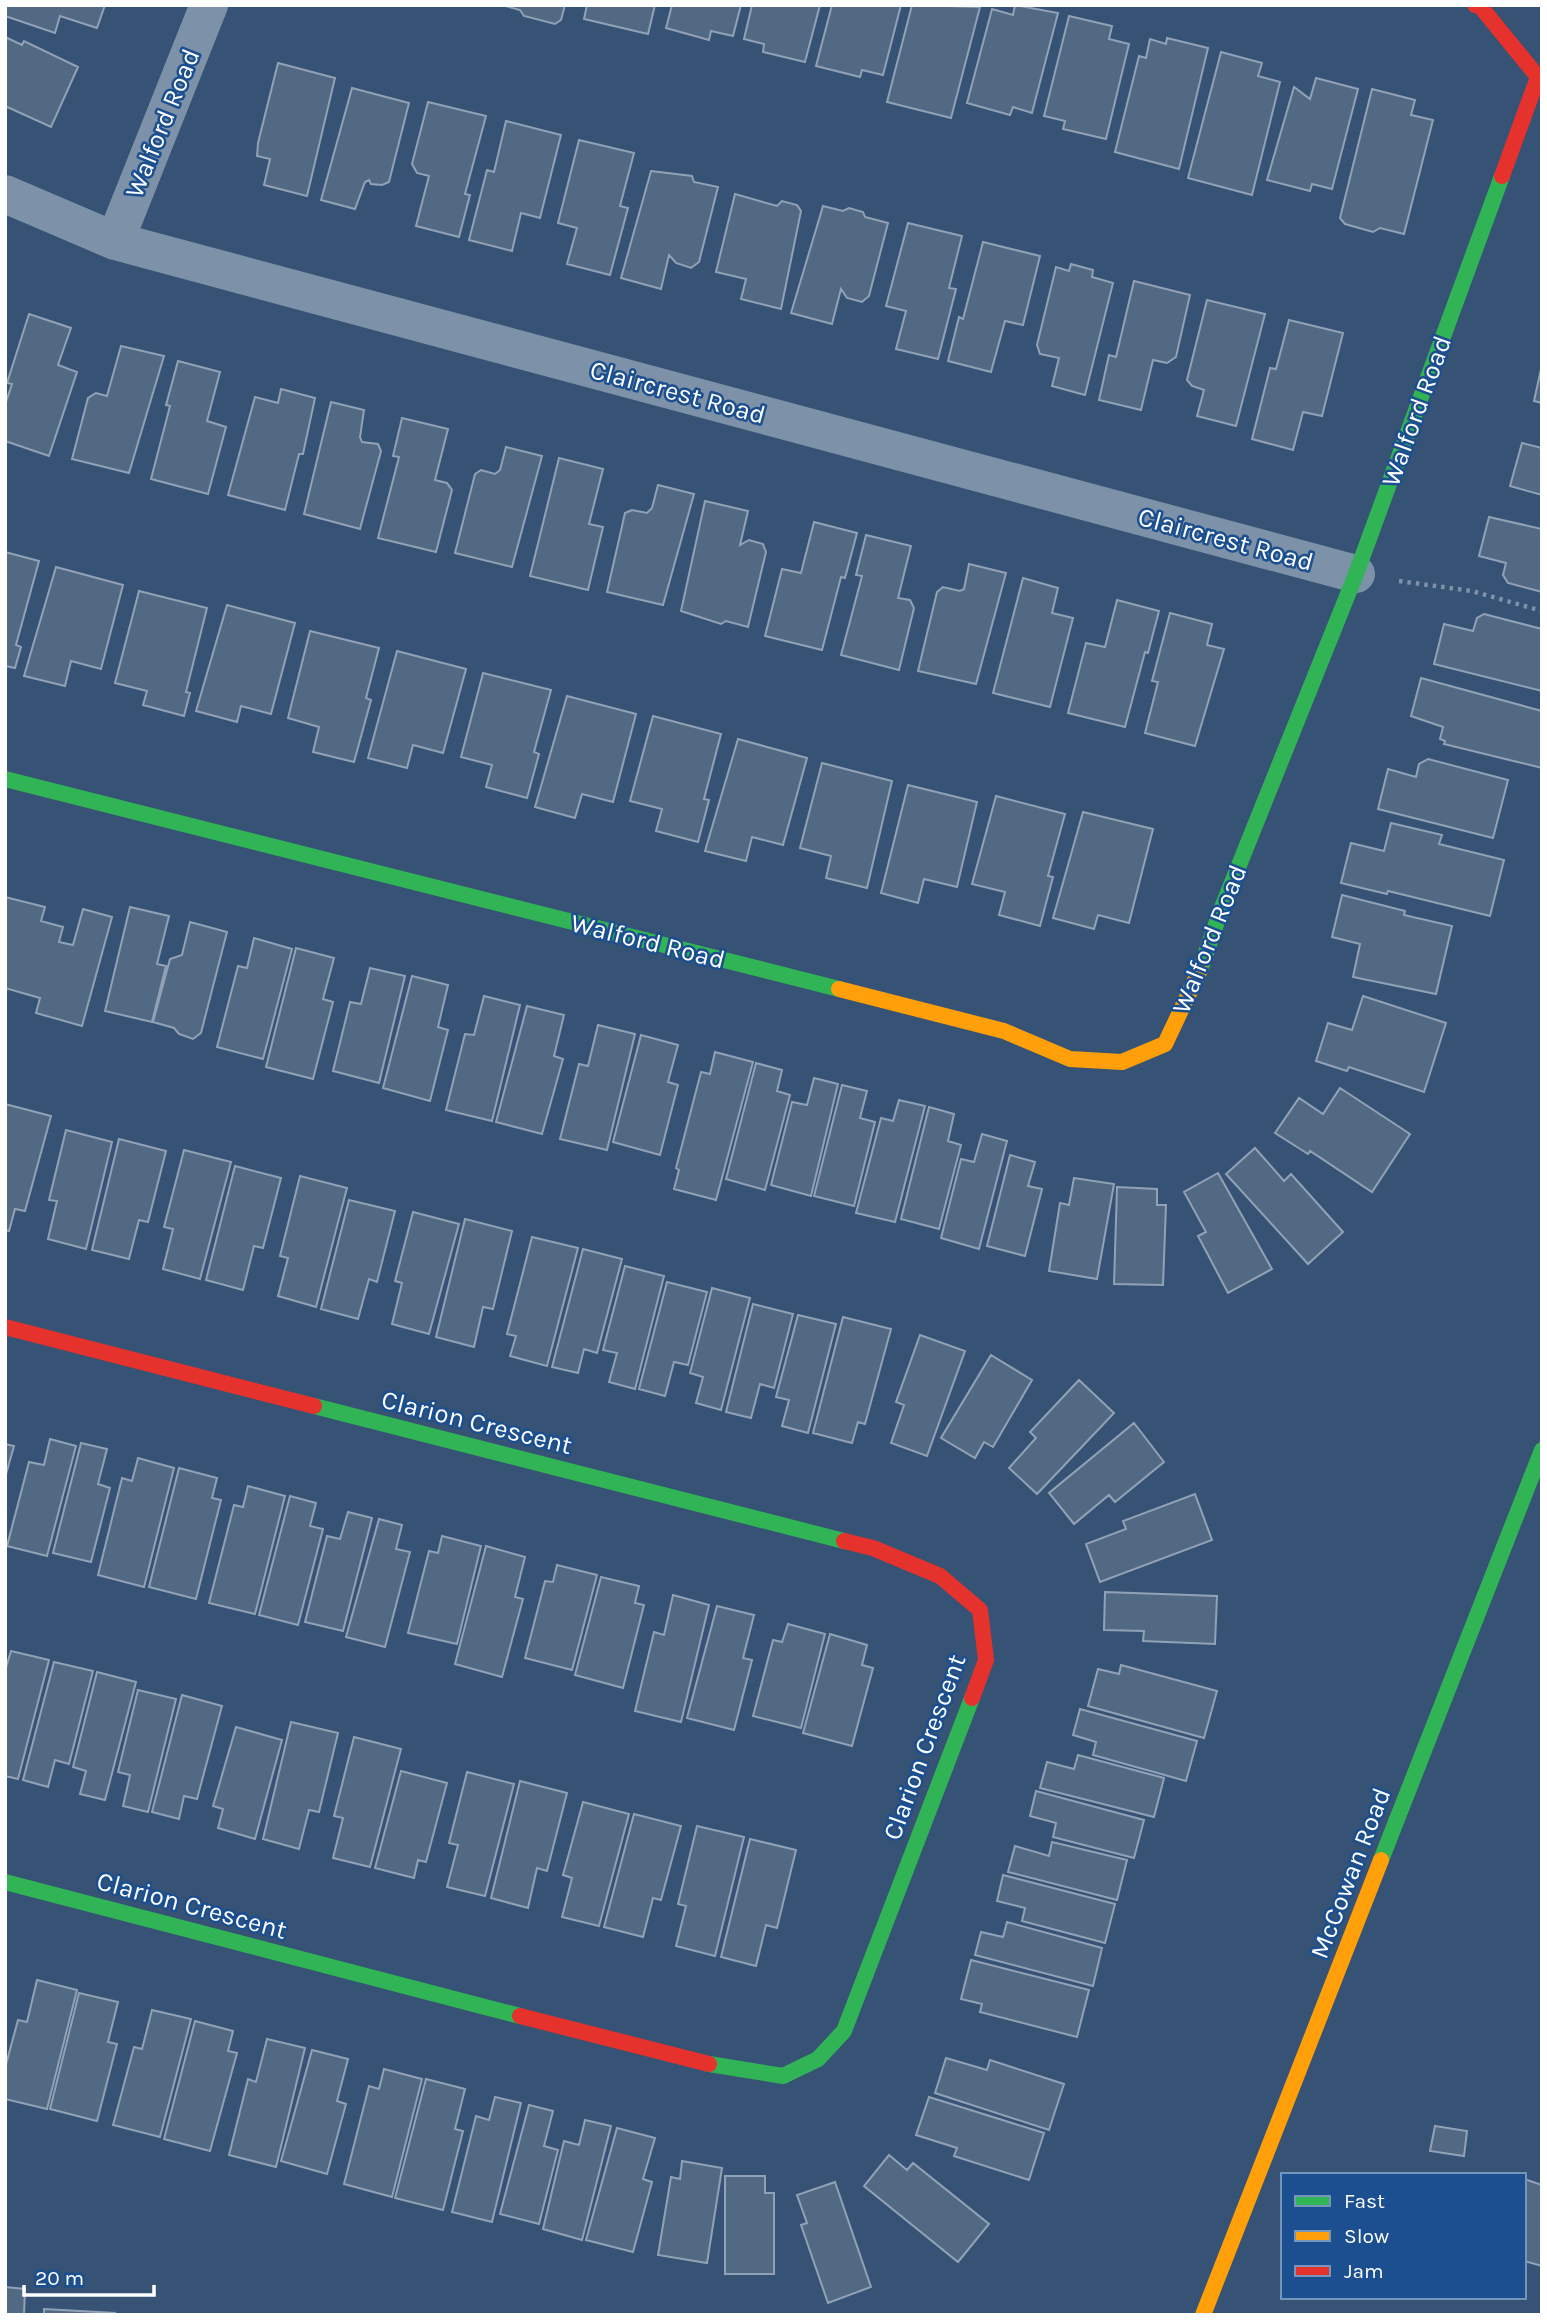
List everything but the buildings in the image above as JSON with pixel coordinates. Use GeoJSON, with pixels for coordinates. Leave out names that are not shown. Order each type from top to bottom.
{"type":"FeatureCollection","features":[{"type":"Feature","properties":{"kind":"street","name":"Walford Road"},"geometry":{"type":"LineString","coordinates":[[115,241],[209,5]]}},
{"type":"Feature","properties":{"kind":"street","name":"Walford Road"},"geometry":{"type":"LineString","coordinates":[[5,779],[1004,1031],[1070,1059],[1122,1062],[1165,1044],[1195,986],[1221,911],[1356,574],[1538,77],[1480,6],[1475,5]]}},
{"type":"Feature","properties":{"kind":"street","name":"Claircrest Road"},"geometry":{"type":"LineString","coordinates":[[5,194],[115,241],[1356,574]]}},
{"type":"Feature","properties":{"kind":"street","name":"Clarion Crescent"},"geometry":{"type":"LineString","coordinates":[[5,1327],[873,1548],[940,1576],[980,1610],[986,1660],[844,2031],[818,2059],[783,2076],[706,2064],[5,1882]]}},
{"type":"Feature","properties":{"kind":"street","name":"McCowan Road"},"geometry":{"type":"LineString","coordinates":[[1203,2315],[1542,1450]]}},
{"type":"Feature","properties":{"kind":"path"},"geometry":{"type":"LineString","coordinates":[[1356,574],[1472,592],[1542,611]]}},
{"type":"Feature","properties":{"kind":"traffic: fast"},"geometry":{"type":"LineString","coordinates":[[1200,970],[1221,910],[1356,574],[1502,176]]}},
{"type":"Feature","properties":{"kind":"traffic: fast"},"geometry":{"type":"LineString","coordinates":[[5,779],[839,989]]}},
{"type":"Feature","properties":{"kind":"traffic: fast"},"geometry":{"type":"LineString","coordinates":[[314,1406],[844,1541]]}},
{"type":"Feature","properties":{"kind":"traffic: fast"},"geometry":{"type":"LineString","coordinates":[[1381,1860],[1542,1450]]}},
{"type":"Feature","properties":{"kind":"traffic: fast"},"geometry":{"type":"LineString","coordinates":[[709,2064],[783,2076],[818,2059],[844,2031],[972,1698]]}},
{"type":"Feature","properties":{"kind":"traffic: fast"},"geometry":{"type":"LineString","coordinates":[[5,1882],[520,2016]]}},
{"type":"Feature","properties":{"kind":"traffic: slow"},"geometry":{"type":"LineString","coordinates":[[839,989],[1004,1031],[1070,1059],[1122,1062],[1165,1044],[1200,970]]}},
{"type":"Feature","properties":{"kind":"traffic: slow"},"geometry":{"type":"LineString","coordinates":[[1203,2315],[1381,1860]]}},
{"type":"Feature","properties":{"kind":"traffic: jam"},"geometry":{"type":"LineString","coordinates":[[1475,5],[1480,6],[1538,77],[1502,176]]}},
{"type":"Feature","properties":{"kind":"traffic: jam"},"geometry":{"type":"LineString","coordinates":[[5,1327],[314,1406]]}},
{"type":"Feature","properties":{"kind":"traffic: jam"},"geometry":{"type":"LineString","coordinates":[[844,1541],[873,1548],[940,1576],[980,1610],[986,1660],[972,1698]]}},
{"type":"Feature","properties":{"kind":"traffic: jam"},"geometry":{"type":"LineString","coordinates":[[520,2016],[709,2064]]}}]}
